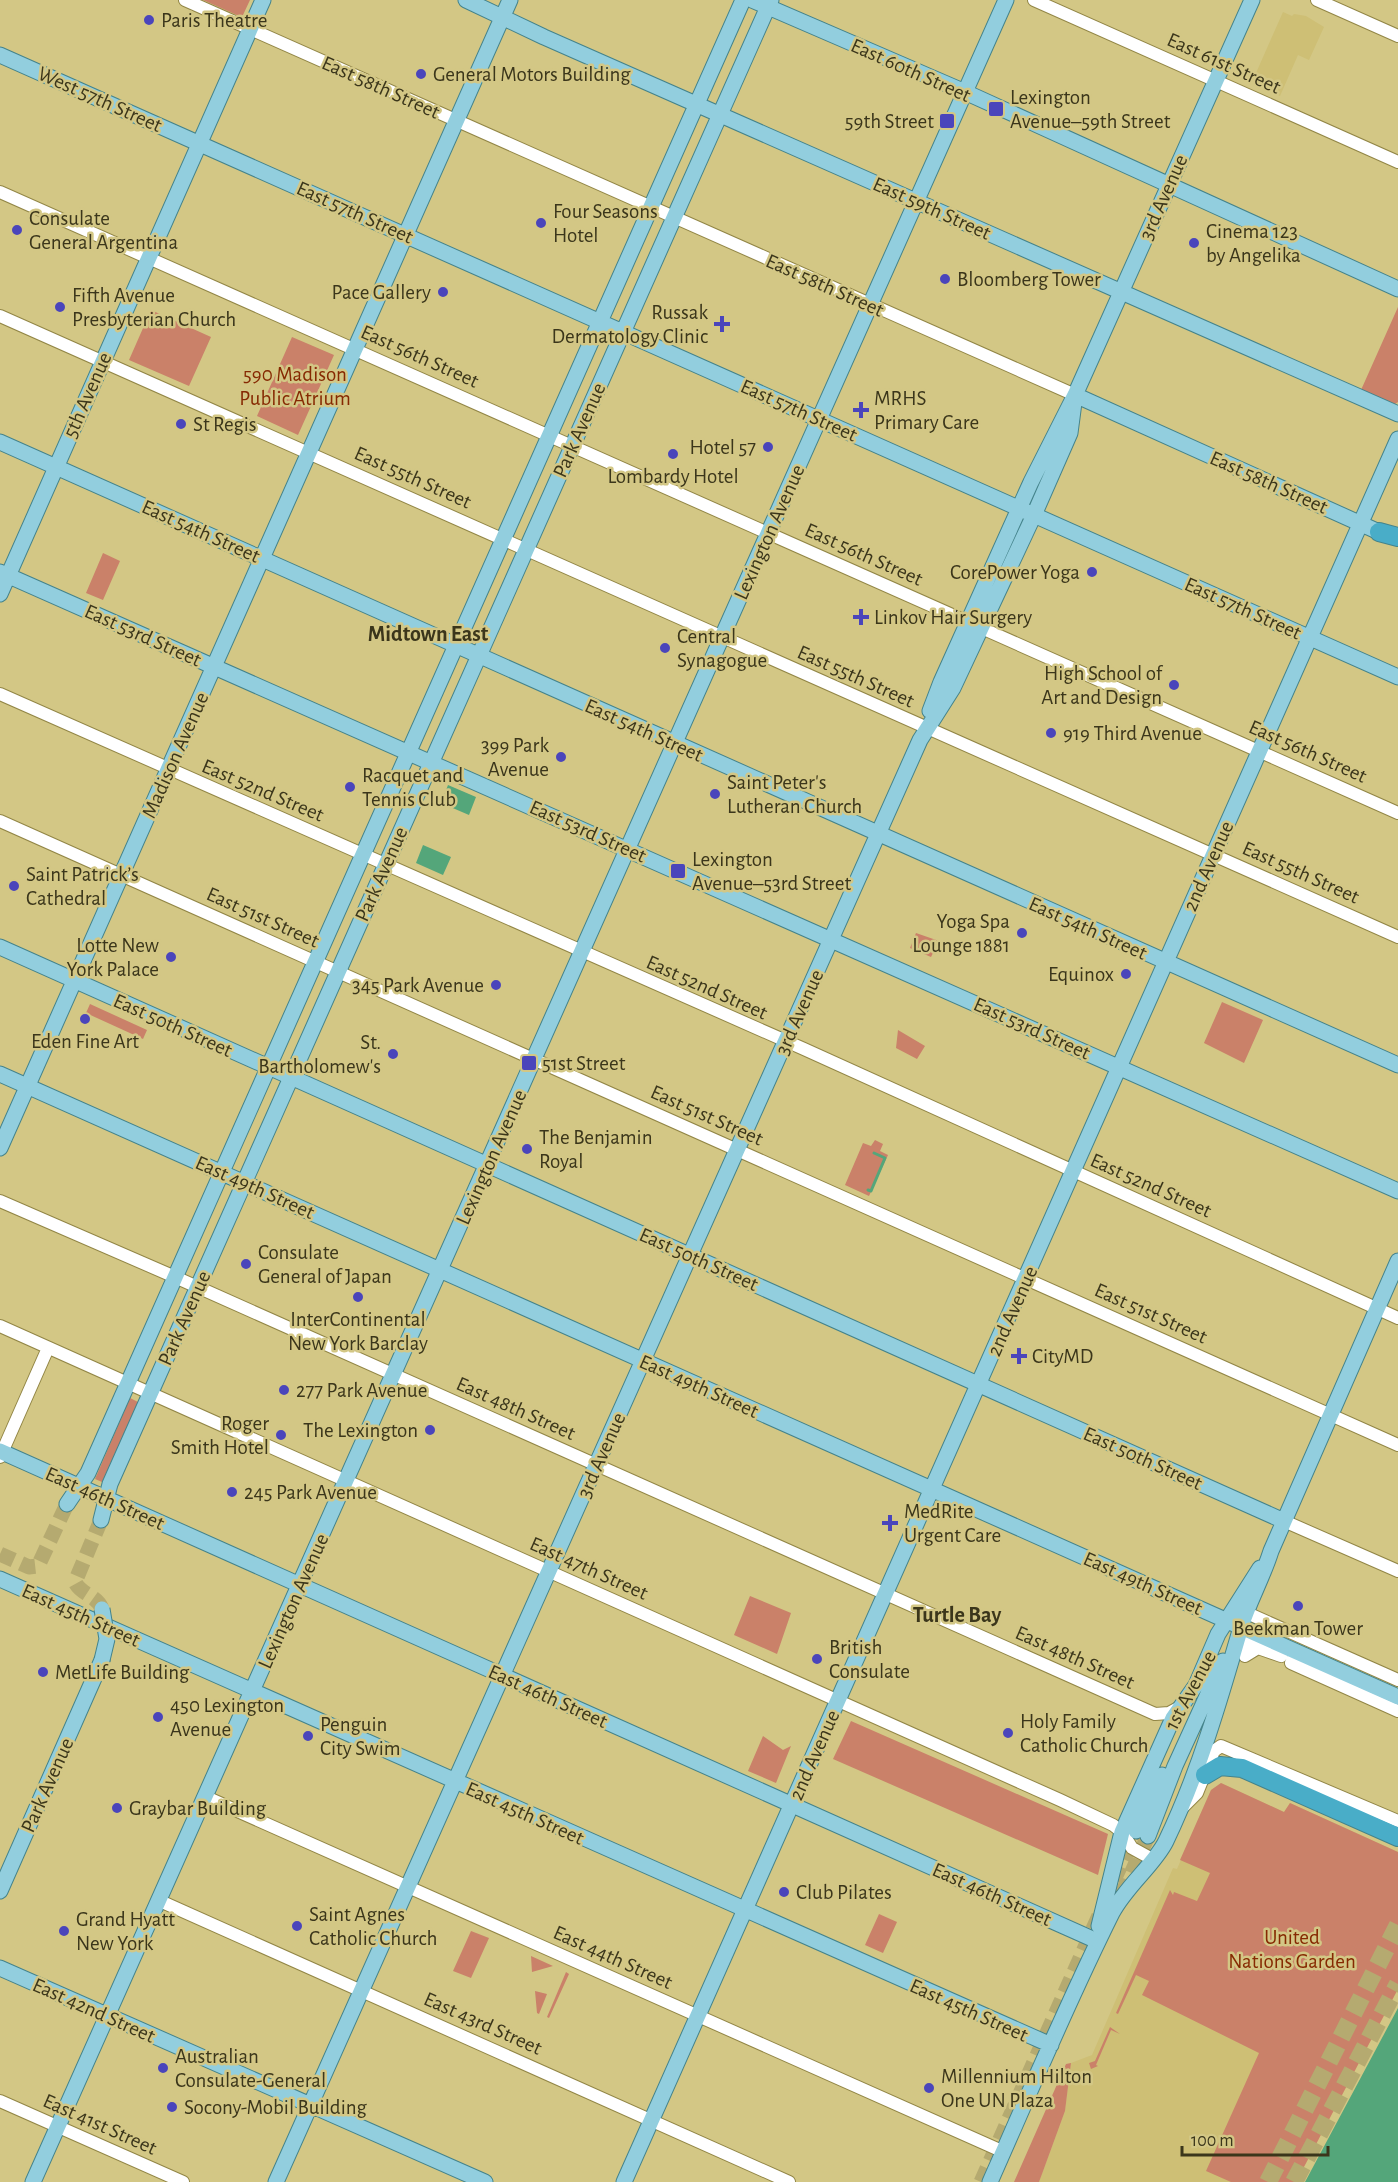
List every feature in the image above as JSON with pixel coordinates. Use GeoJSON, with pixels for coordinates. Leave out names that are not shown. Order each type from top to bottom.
{"type":"FeatureCollection","features":[{"type":"Feature","properties":{"kind":"highway"},"geometry":{"type":"LineString","coordinates":[[1379,532],[1398,537]]}},
{"type":"Feature","properties":{"kind":"highway"},"geometry":{"type":"LineString","coordinates":[[1205,1776],[1215,1767],[1226,1765],[1263,1776],[1397,1826]]}},
{"type":"Feature","properties":{"kind":"main road","name":"5th Avenue"},"geometry":{"type":"LineString","coordinates":[[0,594],[4,573],[56,467],[263,0]]}},
{"type":"Feature","properties":{"kind":"main road","name":"East 59th Street"},"geometry":{"type":"LineString","coordinates":[[466,0],[1398,414]]}},
{"type":"Feature","properties":{"kind":"main road","name":"Madison Avenue"},"geometry":{"type":"LineString","coordinates":[[0,1148],[510,0]]}},
{"type":"Feature","properties":{"kind":"main road","name":"Park Avenue"},"geometry":{"type":"LineString","coordinates":[[67,1504],[88,1473],[743,0]]}},
{"type":"Feature","properties":{"kind":"main road","name":"East 60th Street"},"geometry":{"type":"LineString","coordinates":[[752,0],[769,4],[1398,289]]}},
{"type":"Feature","properties":{"kind":"main road","name":"Lexington Avenue"},"geometry":{"type":"LineString","coordinates":[[33,2182],[395,1375],[1006,0]]}},
{"type":"Feature","properties":{"kind":"main road","name":"3rd Avenue"},"geometry":{"type":"LineString","coordinates":[[276,2182],[926,729],[941,682],[1031,482],[1075,395],[1252,0]]}},
{"type":"Feature","properties":{"kind":"main road","name":"Park Avenue"},"geometry":{"type":"LineString","coordinates":[[101,1520],[110,1484],[150,1392],[769,4]]}},
{"type":"Feature","properties":{"kind":"main road","name":"West 57th Street"},"geometry":{"type":"LineString","coordinates":[[0,55],[200,143]]}},
{"type":"Feature","properties":{"kind":"main road","name":"East 57th Street"},"geometry":{"type":"LineString","coordinates":[[200,143],[1398,677]]}},
{"type":"Feature","properties":{"kind":"main road","name":"3rd Avenue"},"geometry":{"type":"LineString","coordinates":[[926,729],[952,688],[983,628],[1034,515],[1070,433],[1075,395]]}},
{"type":"Feature","properties":{"kind":"main road","name":"East 58th Street"},"geometry":{"type":"LineString","coordinates":[[1075,395],[1379,532]]}},
{"type":"Feature","properties":{"kind":"main road","name":"2nd Avenue"},"geometry":{"type":"LineString","coordinates":[[624,2182],[1398,439]]}},
{"type":"Feature","properties":{"kind":"main road","name":"East 54th Street"},"geometry":{"type":"LineString","coordinates":[[0,442],[1398,1065]]}},
{"type":"Feature","properties":{"kind":"main road"},"geometry":{"type":"LineString","coordinates":[[1031,482],[1058,461]]}},
{"type":"Feature","properties":{"kind":"main road","name":"East 53rd Street"},"geometry":{"type":"LineString","coordinates":[[4,573],[1398,1191]]}},
{"type":"Feature","properties":{"kind":"main road","name":"East 50th Street"},"geometry":{"type":"LineString","coordinates":[[0,947],[1284,1521]]}},
{"type":"Feature","properties":{"kind":"main road","name":"East 49th Street"},"geometry":{"type":"LineString","coordinates":[[0,1074],[1398,1697]]}},
{"type":"Feature","properties":{"kind":"main road","name":"1st Avenue"},"geometry":{"type":"LineString","coordinates":[[1097,1941],[1123,1895],[1164,1846],[1180,1811],[1212,1729],[1241,1626],[1246,1589],[1271,1551],[1398,1261]]}},
{"type":"Feature","properties":{"kind":"main road","name":"East 46th Street"},"geometry":{"type":"LineString","coordinates":[[1,1453],[1097,1941]]}},
{"type":"Feature","properties":{"kind":"main road","name":"East 45th Street"},"geometry":{"type":"LineString","coordinates":[[0,1579],[744,1911],[1051,2045]]}},
{"type":"Feature","properties":{"kind":"main road","name":"Park Avenue"},"geometry":{"type":"LineString","coordinates":[[0,1891],[105,1653],[107,1635],[102,1609]]}},
{"type":"Feature","properties":{"kind":"main road"},"geometry":{"type":"LineString","coordinates":[[1136,1833],[1175,1766],[1241,1626]]}},
{"type":"Feature","properties":{"kind":"main road","name":"1st Avenue"},"geometry":{"type":"LineString","coordinates":[[990,2182],[1097,1941],[1180,1707],[1196,1685],[1218,1634],[1241,1626]]}},
{"type":"Feature","properties":{"kind":"main road","name":"East 42nd Street"},"geometry":{"type":"LineString","coordinates":[[0,1968],[485,2182]]}},
{"type":"Feature","properties":{"kind":"street","name":"East 58th Street"},"geometry":{"type":"LineString","coordinates":[[185,0],[1075,395]]}},
{"type":"Feature","properties":{"kind":"street","name":"East 61st Street"},"geometry":{"type":"LineString","coordinates":[[1034,0],[1398,162]]}},
{"type":"Feature","properties":{"kind":"street"},"geometry":{"type":"LineString","coordinates":[[1317,0],[1398,36]]}},
{"type":"Feature","properties":{"kind":"street","name":"East 56th Street"},"geometry":{"type":"LineString","coordinates":[[0,192],[572,444],[1398,813]]}},
{"type":"Feature","properties":{"kind":"street","name":"East 55th Street"},"geometry":{"type":"LineString","coordinates":[[0,316],[1398,937]]}},
{"type":"Feature","properties":{"kind":"street","name":"East 58th Street"},"geometry":{"type":"LineString","coordinates":[[1379,532],[1398,542]]}},
{"type":"Feature","properties":{"kind":"street","name":"East 52nd Street"},"geometry":{"type":"LineString","coordinates":[[0,694],[786,1042],[1398,1318]]}},
{"type":"Feature","properties":{"kind":"street","name":"East 51st Street"},"geometry":{"type":"LineString","coordinates":[[0,821],[1398,1445]]}},
{"type":"Feature","properties":{"kind":"street","name":"East 48th Street"},"geometry":{"type":"LineString","coordinates":[[0,1201],[175,1276],[1155,1714],[1168,1713],[1180,1707]]}},
{"type":"Feature","properties":{"kind":"street","name":"East 47th Street"},"geometry":{"type":"LineString","coordinates":[[0,1326],[1113,1825],[1136,1833],[1132,1848],[1152,1859]]}},
{"type":"Feature","properties":{"kind":"street"},"geometry":{"type":"LineString","coordinates":[[1,1453],[48,1348]]}},
{"type":"Feature","properties":{"kind":"street","name":"East 50th Street"},"geometry":{"type":"LineString","coordinates":[[1284,1521],[1398,1571]]}},
{"type":"Feature","properties":{"kind":"street"},"geometry":{"type":"LineString","coordinates":[[1241,1626],[1398,1680]]}},
{"type":"Feature","properties":{"kind":"street"},"geometry":{"type":"LineString","coordinates":[[1398,1706],[1293,1659],[1291,1663],[1398,1711]]}},
{"type":"Feature","properties":{"kind":"street"},"geometry":{"type":"LineString","coordinates":[[1180,1811],[1194,1798],[1216,1748],[1226,1747],[1397,1826]]}},
{"type":"Feature","properties":{"kind":"street","name":"East 44th Street"},"geometry":{"type":"LineString","coordinates":[[206,1797],[1004,2152]]}},
{"type":"Feature","properties":{"kind":"street","name":"East 43rd Street"},"geometry":{"type":"LineString","coordinates":[[160,1901],[789,2182]]}},
{"type":"Feature","properties":{"kind":"street","name":"East 41st Street"},"geometry":{"type":"LineString","coordinates":[[0,2101],[183,2182]]}},
{"type":"Feature","properties":{"kind":"shaded area"},"geometry":{"type":"Polygon","coordinates":[[[1283,12],[1292,16],[1294,14],[1306,16],[1324,27],[1309,60],[1298,55],[1280,96],[1272,92],[1276,82],[1256,73],[1283,12]]]}},
{"type":"Feature","properties":{"kind":"shaded area"},"geometry":{"type":"Polygon","coordinates":[[[448,785],[476,797],[469,815],[441,803],[448,785]]]}},
{"type":"Feature","properties":{"kind":"shaded area"},"geometry":{"type":"Polygon","coordinates":[[[423,845],[451,857],[443,875],[416,863],[423,845]]]}},
{"type":"Feature","properties":{"kind":"shaded area","name":"United Nations Garden"},"geometry":{"type":"Polygon","coordinates":[[[1221,1783],[1284,1812],[1290,1803],[1398,1852],[1398,1989],[1296,2182],[1039,2182],[1065,2111],[1071,2063],[1092,2055],[1173,1868],[1177,1869],[1211,1790],[1221,1783]]]}},
{"type":"Feature","properties":{"kind":"shaded area"},"geometry":{"type":"Polygon","coordinates":[[[1398,2008],[1398,2182],[1305,2182],[1398,2008]]]}},
{"type":"Feature","properties":{"kind":"green space"},"geometry":{"type":"Polygon","coordinates":[[[203,0],[250,0],[243,15],[239,16],[203,0]]]}},
{"type":"Feature","properties":{"kind":"green space"},"geometry":{"type":"Polygon","coordinates":[[[1398,307],[1398,402],[1395,404],[1361,390],[1398,307]]]}},
{"type":"Feature","properties":{"kind":"green space"},"geometry":{"type":"Polygon","coordinates":[[[151,310],[211,337],[189,386],[129,360],[151,310]]]}},
{"type":"Feature","properties":{"kind":"green space","name":"590 Madison Public Atrium"},"geometry":{"type":"Polygon","coordinates":[[[292,337],[334,355],[298,435],[257,416],[292,337]]]}},
{"type":"Feature","properties":{"kind":"green space"},"geometry":{"type":"Polygon","coordinates":[[[103,553],[120,561],[103,600],[86,593],[103,553]]]}},
{"type":"Feature","properties":{"kind":"green space"},"geometry":{"type":"Polygon","coordinates":[[[916,933],[939,941],[931,957],[910,948],[916,933]]]}},
{"type":"Feature","properties":{"kind":"green space"},"geometry":{"type":"Polygon","coordinates":[[[1222,1002],[1263,1020],[1244,1063],[1204,1043],[1222,1002]]]}},
{"type":"Feature","properties":{"kind":"green space"},"geometry":{"type":"Polygon","coordinates":[[[90,1004],[147,1030],[143,1039],[86,1013],[90,1004]]]}},
{"type":"Feature","properties":{"kind":"green space"},"geometry":{"type":"Polygon","coordinates":[[[898,1030],[925,1046],[917,1059],[896,1048],[898,1030]]]}},
{"type":"Feature","properties":{"kind":"green space"},"geometry":{"type":"Polygon","coordinates":[[[875,1140],[883,1144],[880,1151],[888,1155],[869,1196],[845,1185],[863,1143],[871,1146],[875,1140]]]}},
{"type":"Feature","properties":{"kind":"green space"},"geometry":{"type":"Polygon","coordinates":[[[130,1398],[138,1402],[102,1482],[95,1479],[130,1398]]]}},
{"type":"Feature","properties":{"kind":"green space"},"geometry":{"type":"Polygon","coordinates":[[[750,1596],[791,1613],[777,1654],[734,1635],[750,1596]]]}},
{"type":"Feature","properties":{"kind":"green space"},"geometry":{"type":"Polygon","coordinates":[[[851,1721],[1108,1834],[1098,1875],[833,1759],[851,1721]]]}},
{"type":"Feature","properties":{"kind":"green space"},"geometry":{"type":"Polygon","coordinates":[[[763,1736],[783,1750],[791,1746],[776,1783],[748,1771],[763,1736]]]}},
{"type":"Feature","properties":{"kind":"green space","name":"United Nations Garden"},"geometry":{"type":"Polygon","coordinates":[[[1221,1783],[1284,1812],[1290,1803],[1398,1852],[1398,1989],[1296,2182],[1231,2182],[1206,2171],[1259,2053],[1142,1995],[1149,1981],[1136,1975],[1118,2014],[1116,2013],[1170,1890],[1173,1895],[1174,1892],[1197,1901],[1210,1873],[1180,1860],[1211,1790],[1221,1783]]]}},
{"type":"Feature","properties":{"kind":"green space"},"geometry":{"type":"Polygon","coordinates":[[[879,1914],[897,1922],[883,1953],[865,1945],[879,1914]]]}},
{"type":"Feature","properties":{"kind":"green space"},"geometry":{"type":"Polygon","coordinates":[[[471,1931],[489,1938],[471,1978],[453,1971],[471,1931]]]}},
{"type":"Feature","properties":{"kind":"green space"},"geometry":{"type":"Polygon","coordinates":[[[531,1956],[553,1966],[532,1972],[531,1956]]]}},
{"type":"Feature","properties":{"kind":"green space"},"geometry":{"type":"Polygon","coordinates":[[[566,1972],[569,1974],[549,2018],[547,2017],[566,1972]]]}},
{"type":"Feature","properties":{"kind":"green space"},"geometry":{"type":"Polygon","coordinates":[[[535,1991],[547,1994],[539,2014],[537,2013],[535,1991]]]}},
{"type":"Feature","properties":{"kind":"green space"},"geometry":{"type":"Polygon","coordinates":[[[1110,2027],[1120,2034],[1111,2030],[1096,2065],[1098,2066],[1091,2069],[1089,2063],[1095,2061],[1110,2027]]]}},
{"type":"Feature","properties":{"kind":"green space"},"geometry":{"type":"Polygon","coordinates":[[[1071,2063],[1065,2111],[1039,2182],[1014,2182],[1066,2064],[1071,2063]]]}},
{"type":"Feature","properties":{"kind":"waterway"},"geometry":{"type":"LineString","coordinates":[[868,1190],[871,1191],[885,1158],[874,1153]]}},
{"type":"Feature","properties":{"kind":"tunnel"},"geometry":{"type":"LineString","coordinates":[[0,1554],[29,1567],[38,1566],[67,1504]]}},
{"type":"Feature","properties":{"kind":"tunnel"},"geometry":{"type":"LineString","coordinates":[[101,1520],[75,1582],[81,1590],[97,1601],[102,1609]]}},
{"type":"Feature","properties":{"kind":"tunnel"},"geometry":{"type":"LineString","coordinates":[[1114,1880],[1135,1834]]}},
{"type":"Feature","properties":{"kind":"tunnel"},"geometry":{"type":"LineString","coordinates":[[1122,1894],[1148,1836]]}},
{"type":"Feature","properties":{"kind":"tunnel"},"geometry":{"type":"LineString","coordinates":[[981,2182],[1101,1911]]}},
{"type":"Feature","properties":{"kind":"tunnel"},"geometry":{"type":"LineString","coordinates":[[1268,2182],[1398,1925]]}},
{"type":"Feature","properties":{"kind":"tunnel"},"geometry":{"type":"LineString","coordinates":[[1294,2182],[1398,1984]]}},
{"type":"Feature","properties":{"kind":"place","name":"Paris Theatre"},"geometry":{"type":"Point","coordinates":[149,20]}},
{"type":"Feature","properties":{"kind":"place","name":"General Motors Building"},"geometry":{"type":"Point","coordinates":[421,74]}},
{"type":"Feature","properties":{"kind":"place","name":"Lexington Avenue–59th Street"},"geometry":{"type":"Point","coordinates":[996,109]}},
{"type":"Feature","properties":{"kind":"place","name":"59th Street"},"geometry":{"type":"Point","coordinates":[947,121]}},
{"type":"Feature","properties":{"kind":"place","name":"Four Seasons Hotel"},"geometry":{"type":"Point","coordinates":[541,223]}},
{"type":"Feature","properties":{"kind":"place","name":"Consulate General Argentina"},"geometry":{"type":"Point","coordinates":[17,230]}},
{"type":"Feature","properties":{"kind":"place","name":"Cinema 123 by Angelika"},"geometry":{"type":"Point","coordinates":[1194,243]}},
{"type":"Feature","properties":{"kind":"place","name":"Bloomberg Tower"},"geometry":{"type":"Point","coordinates":[945,279]}},
{"type":"Feature","properties":{"kind":"place","name":"Pace Gallery"},"geometry":{"type":"Point","coordinates":[443,292]}},
{"type":"Feature","properties":{"kind":"place","name":"Fifth Avenue Presbyterian Church"},"geometry":{"type":"Point","coordinates":[60,307]}},
{"type":"Feature","properties":{"kind":"place","name":"Russak Dermatology Clinic"},"geometry":{"type":"Point","coordinates":[722,324]}},
{"type":"Feature","properties":{"kind":"place","name":"MRHS Primary Care"},"geometry":{"type":"Point","coordinates":[861,410]}},
{"type":"Feature","properties":{"kind":"place","name":"St Regis"},"geometry":{"type":"Point","coordinates":[181,424]}},
{"type":"Feature","properties":{"kind":"place","name":"Hotel 57"},"geometry":{"type":"Point","coordinates":[768,447]}},
{"type":"Feature","properties":{"kind":"place","name":"Lombardy Hotel"},"geometry":{"type":"Point","coordinates":[673,454]}},
{"type":"Feature","properties":{"kind":"place","name":"CorePower Yoga"},"geometry":{"type":"Point","coordinates":[1092,572]}},
{"type":"Feature","properties":{"kind":"place","name":"Linkov Hair Surgery"},"geometry":{"type":"Point","coordinates":[861,617]}},
{"type":"Feature","properties":{"kind":"place","name":"Central Synagogue"},"geometry":{"type":"Point","coordinates":[665,648]}},
{"type":"Feature","properties":{"kind":"place","name":"High School of Art and Design"},"geometry":{"type":"Point","coordinates":[1174,685]}},
{"type":"Feature","properties":{"kind":"place","name":"919 Third Avenue"},"geometry":{"type":"Point","coordinates":[1051,733]}},
{"type":"Feature","properties":{"kind":"place","name":"399 Park Avenue"},"geometry":{"type":"Point","coordinates":[561,757]}},
{"type":"Feature","properties":{"kind":"place","name":"Racquet and Tennis Club"},"geometry":{"type":"Point","coordinates":[350,787]}},
{"type":"Feature","properties":{"kind":"place","name":"Saint Peter's Lutheran Church"},"geometry":{"type":"Point","coordinates":[715,794]}},
{"type":"Feature","properties":{"kind":"place","name":"Lexington Avenue–53rd Street"},"geometry":{"type":"Point","coordinates":[678,871]}},
{"type":"Feature","properties":{"kind":"place","name":"Saint Patrick’s Cathedral"},"geometry":{"type":"Point","coordinates":[14,886]}},
{"type":"Feature","properties":{"kind":"place","name":"Yoga Spa Lounge 1881"},"geometry":{"type":"Point","coordinates":[1022,933]}},
{"type":"Feature","properties":{"kind":"place","name":"Lotte New York Palace"},"geometry":{"type":"Point","coordinates":[171,957]}},
{"type":"Feature","properties":{"kind":"place","name":"Equinox"},"geometry":{"type":"Point","coordinates":[1126,974]}},
{"type":"Feature","properties":{"kind":"place","name":"345 Park Avenue"},"geometry":{"type":"Point","coordinates":[496,985]}},
{"type":"Feature","properties":{"kind":"place","name":"Eden Fine Art"},"geometry":{"type":"Point","coordinates":[85,1019]}},
{"type":"Feature","properties":{"kind":"place","name":"St. Bartholomew's"},"geometry":{"type":"Point","coordinates":[393,1054]}},
{"type":"Feature","properties":{"kind":"place","name":"51st Street"},"geometry":{"type":"Point","coordinates":[529,1063]}},
{"type":"Feature","properties":{"kind":"place","name":"The Benjamin Royal"},"geometry":{"type":"Point","coordinates":[527,1149]}},
{"type":"Feature","properties":{"kind":"place","name":"Consulate General of Japan"},"geometry":{"type":"Point","coordinates":[246,1264]}},
{"type":"Feature","properties":{"kind":"place","name":"InterContinental New York Barclay"},"geometry":{"type":"Point","coordinates":[358,1297]}},
{"type":"Feature","properties":{"kind":"place","name":"CityMD"},"geometry":{"type":"Point","coordinates":[1019,1356]}},
{"type":"Feature","properties":{"kind":"place","name":"277 Park Avenue"},"geometry":{"type":"Point","coordinates":[284,1390]}},
{"type":"Feature","properties":{"kind":"place","name":"The Lexington"},"geometry":{"type":"Point","coordinates":[430,1430]}},
{"type":"Feature","properties":{"kind":"place","name":"Roger Smith Hotel"},"geometry":{"type":"Point","coordinates":[281,1435]}},
{"type":"Feature","properties":{"kind":"place","name":"245 Park Avenue"},"geometry":{"type":"Point","coordinates":[232,1492]}},
{"type":"Feature","properties":{"kind":"place","name":"MedRite Urgent Care"},"geometry":{"type":"Point","coordinates":[890,1523]}},
{"type":"Feature","properties":{"kind":"place","name":"Beekman Tower"},"geometry":{"type":"Point","coordinates":[1298,1606]}},
{"type":"Feature","properties":{"kind":"place","name":"British Consulate"},"geometry":{"type":"Point","coordinates":[817,1659]}},
{"type":"Feature","properties":{"kind":"place","name":"MetLife Building"},"geometry":{"type":"Point","coordinates":[43,1672]}},
{"type":"Feature","properties":{"kind":"place","name":"450 Lexington Avenue"},"geometry":{"type":"Point","coordinates":[158,1717]}},
{"type":"Feature","properties":{"kind":"place","name":"Holy Family Catholic Church"},"geometry":{"type":"Point","coordinates":[1008,1733]}},
{"type":"Feature","properties":{"kind":"place","name":"Penguin City Swim"},"geometry":{"type":"Point","coordinates":[308,1736]}},
{"type":"Feature","properties":{"kind":"place","name":"Graybar Building"},"geometry":{"type":"Point","coordinates":[117,1808]}},
{"type":"Feature","properties":{"kind":"place","name":"Club Pilates"},"geometry":{"type":"Point","coordinates":[784,1892]}},
{"type":"Feature","properties":{"kind":"place","name":"Saint Agnes Catholic Church"},"geometry":{"type":"Point","coordinates":[297,1926]}},
{"type":"Feature","properties":{"kind":"place","name":"Grand Hyatt New York"},"geometry":{"type":"Point","coordinates":[64,1931]}},
{"type":"Feature","properties":{"kind":"place","name":"Australian Consulate-General"},"geometry":{"type":"Point","coordinates":[163,2068]}},
{"type":"Feature","properties":{"kind":"place","name":"Millennium Hilton One UN Plaza"},"geometry":{"type":"Point","coordinates":[929,2088]}},
{"type":"Feature","properties":{"kind":"place","name":"Socony-Mobil Building"},"geometry":{"type":"Point","coordinates":[172,2107]}},
{"type":"Feature","properties":{"kind":"district","name":"Midtown East"},"geometry":{"type":"Point","coordinates":[428,633]}},
{"type":"Feature","properties":{"kind":"district","name":"Turtle Bay"},"geometry":{"type":"Point","coordinates":[957,1614]}}]}
